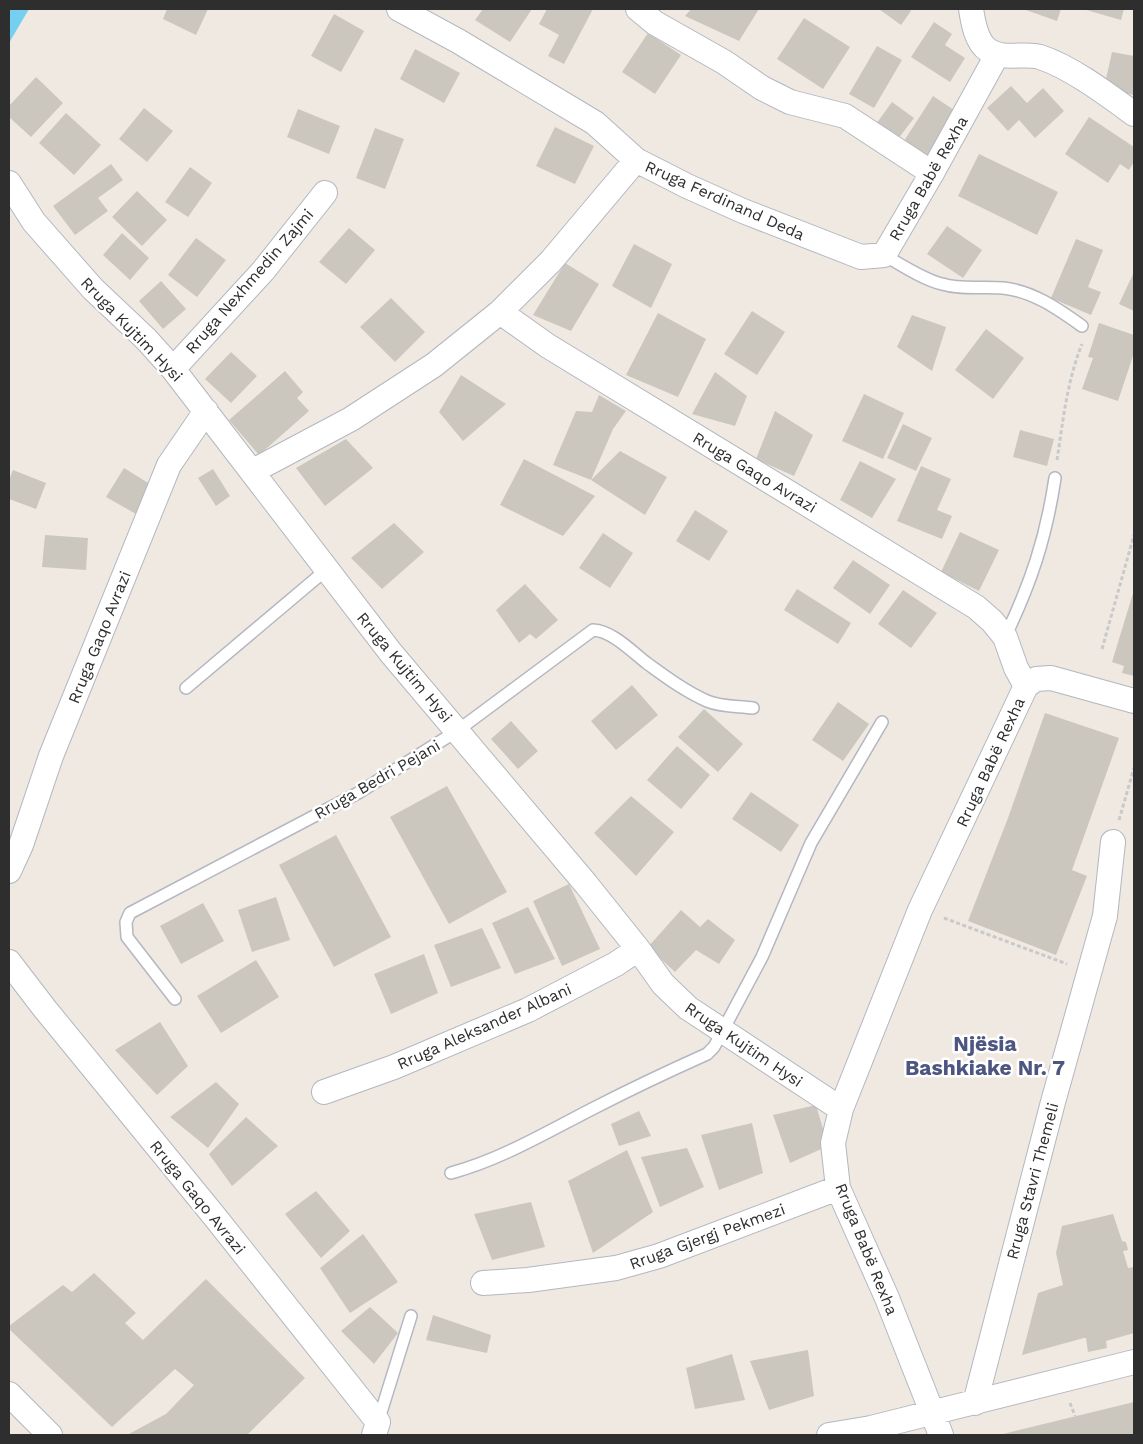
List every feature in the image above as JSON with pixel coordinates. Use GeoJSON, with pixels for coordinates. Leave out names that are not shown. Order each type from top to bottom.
{"type":"FeatureCollection","features":[{"type":"Feature","properties":{"kind":"street","name":"Rruga Ferdinand Deda"},"geometry":{"type":"LineString","coordinates":[[399,9],[458,41],[595,123],[636,160],[686,186],[743,211],[861,257],[884,255]]}},
{"type":"Feature","properties":{"kind":"street"},"geometry":{"type":"LineString","coordinates":[[638,9],[655,22],[724,62],[762,88],[790,102],[845,116],[932,173]]}},
{"type":"Feature","properties":{"kind":"street"},"geometry":{"type":"LineString","coordinates":[[971,9],[972,20],[978,38],[987,50],[997,55],[1038,56],[1080,77],[1134,114]]}},
{"type":"Feature","properties":{"kind":"street","name":"Rruga Babë Rexha"},"geometry":{"type":"LineString","coordinates":[[884,255],[997,55]]}},
{"type":"Feature","properties":{"kind":"street"},"geometry":{"type":"LineString","coordinates":[[253,471],[352,419],[434,365],[500,312],[551,261],[636,160]]}},
{"type":"Feature","properties":{"kind":"street","name":"Rruga Kujtim Hysi"},"geometry":{"type":"LineString","coordinates":[[9,183],[34,222],[88,283],[146,339],[173,369],[390,652],[586,884],[638,948],[663,984],[688,1008],[841,1109]]}},
{"type":"Feature","properties":{"kind":"street","name":"Rruga Nexhmedin Zajmi"},"geometry":{"type":"LineString","coordinates":[[173,369],[263,270],[325,193]]}},
{"type":"Feature","properties":{"kind":"street","name":"Rruga Gaqo Avrazi"},"geometry":{"type":"LineString","coordinates":[[500,312],[548,346],[976,607],[992,621],[1005,637]]}},
{"type":"Feature","properties":{"kind":"street","name":"Rruga Gaqo Avrazi"},"geometry":{"type":"LineString","coordinates":[[9,871],[20,845],[50,756],[169,465],[206,411]]}},
{"type":"Feature","properties":{"kind":"street","name":"Rruga Babë Rexha"},"geometry":{"type":"LineString","coordinates":[[941,1435],[887,1298],[838,1188],[833,1142],[841,1109],[920,910],[1026,686],[1016,668],[1005,637]]}},
{"type":"Feature","properties":{"kind":"street"},"geometry":{"type":"LineString","coordinates":[[1026,686],[1036,679],[1051,678],[1134,700]]}},
{"type":"Feature","properties":{"kind":"street","name":"Rruga Stavri Themeli"},"geometry":{"type":"LineString","coordinates":[[974,1402],[1053,1102],[1105,916],[1113,842]]}},
{"type":"Feature","properties":{"kind":"street","name":"Rruga Aleksander Albani"},"geometry":{"type":"LineString","coordinates":[[324,1092],[394,1067],[528,1010],[616,964],[638,948]]}},
{"type":"Feature","properties":{"kind":"street","name":"Rruga Gaqo Avrazi"},"geometry":{"type":"LineString","coordinates":[[9,962],[215,1218],[376,1429]]}},
{"type":"Feature","properties":{"kind":"street","name":"Rruga Gjergj Pekmezi"},"geometry":{"type":"LineString","coordinates":[[484,1284],[616,1268],[668,1253],[838,1188]]}},
{"type":"Feature","properties":{"kind":"street"},"geometry":{"type":"LineString","coordinates":[[829,1435],[871,1428],[1134,1362]]}},
{"type":"Feature","properties":{"kind":"street"},"geometry":{"type":"LineString","coordinates":[[9,1394],[50,1435]]}},
{"type":"Feature","properties":{"kind":"lane","name":"Rruga Babë Rexha"},"geometry":{"type":"LineString","coordinates":[[884,255],[941,284],[966,288],[1003,288],[1028,294],[1056,307],[1082,326]]}},
{"type":"Feature","properties":{"kind":"lane"},"geometry":{"type":"LineString","coordinates":[[1005,637],[1031,580],[1044,539],[1055,478]]}},
{"type":"Feature","properties":{"kind":"lane"},"geometry":{"type":"LineString","coordinates":[[186,688],[326,570]]}},
{"type":"Feature","properties":{"kind":"lane","name":"Rruga Bedri Pejani"},"geometry":{"type":"LineString","coordinates":[[175,1000],[127,937],[126,922],[130,913],[278,834],[358,794],[457,731],[593,630],[601,631],[656,670],[709,702],[753,708]]}},
{"type":"Feature","properties":{"kind":"lane"},"geometry":{"type":"LineString","coordinates":[[451,1173],[498,1157],[644,1083],[707,1054],[714,1048],[762,957],[811,843],[882,722]]}},
{"type":"Feature","properties":{"kind":"lane"},"geometry":{"type":"LineString","coordinates":[[376,1429],[411,1316]]}},
{"type":"Feature","properties":{"kind":"path"},"geometry":{"type":"LineString","coordinates":[[1055,478],[1065,408],[1075,360],[1082,342],[1082,326]]}},
{"type":"Feature","properties":{"kind":"path"},"geometry":{"type":"LineString","coordinates":[[1102,649],[1134,535]]}},
{"type":"Feature","properties":{"kind":"path"},"geometry":{"type":"LineString","coordinates":[[1113,842],[1134,768]]}},
{"type":"Feature","properties":{"kind":"path"},"geometry":{"type":"LineString","coordinates":[[920,910],[1075,967]]}},
{"type":"Feature","properties":{"kind":"water"},"geometry":{"type":"Polygon","coordinates":[[[9,9],[29,9],[9,43],[9,9]]]}},
{"type":"Feature","properties":{"kind":"building"},"geometry":{"type":"Polygon","coordinates":[[[167,9],[208,9],[196,35],[163,19],[167,9]]]}},
{"type":"Feature","properties":{"kind":"building"},"geometry":{"type":"Polygon","coordinates":[[[483,9],[532,9],[510,42],[475,20],[483,9]]]}},
{"type":"Feature","properties":{"kind":"building"},"geometry":{"type":"Polygon","coordinates":[[[547,9],[593,9],[564,64],[548,56],[559,35],[539,24],[547,9]]]}},
{"type":"Feature","properties":{"kind":"building"},"geometry":{"type":"Polygon","coordinates":[[[691,9],[759,9],[739,41],[685,16],[691,9]]]}},
{"type":"Feature","properties":{"kind":"building"},"geometry":{"type":"Polygon","coordinates":[[[879,9],[908,9],[911,11],[901,25],[879,9]]]}},
{"type":"Feature","properties":{"kind":"building"},"geometry":{"type":"Polygon","coordinates":[[[1023,9],[1061,9],[1057,21],[1023,9]]]}},
{"type":"Feature","properties":{"kind":"building"},"geometry":{"type":"Polygon","coordinates":[[[1083,9],[1124,9],[1121,20],[1083,9]]]}},
{"type":"Feature","properties":{"kind":"building"},"geometry":{"type":"Polygon","coordinates":[[[334,14],[364,31],[341,72],[311,56],[334,14]]]}},
{"type":"Feature","properties":{"kind":"building"},"geometry":{"type":"Polygon","coordinates":[[[804,18],[850,47],[823,89],[777,59],[804,18]]]}},
{"type":"Feature","properties":{"kind":"building"},"geometry":{"type":"Polygon","coordinates":[[[934,22],[952,34],[945,45],[965,58],[950,82],[911,57],[934,22]]]}},
{"type":"Feature","properties":{"kind":"building"},"geometry":{"type":"Polygon","coordinates":[[[648,33],[681,55],[655,94],[622,72],[648,33]]]}},
{"type":"Feature","properties":{"kind":"building"},"geometry":{"type":"Polygon","coordinates":[[[877,46],[902,60],[874,108],[849,94],[877,46]]]}},
{"type":"Feature","properties":{"kind":"building"},"geometry":{"type":"Polygon","coordinates":[[[415,49],[460,73],[444,103],[400,79],[415,49]]]}},
{"type":"Feature","properties":{"kind":"building"},"geometry":{"type":"Polygon","coordinates":[[[1112,52],[1134,56],[1134,95],[1104,88],[1112,52]]]}},
{"type":"Feature","properties":{"kind":"building"},"geometry":{"type":"Polygon","coordinates":[[[36,77],[63,103],[31,137],[9,117],[9,106],[36,77]]]}},
{"type":"Feature","properties":{"kind":"building"},"geometry":{"type":"Polygon","coordinates":[[[1011,86],[1027,103],[1043,88],[1064,111],[1035,138],[1019,120],[1008,131],[987,108],[1011,86]]]}},
{"type":"Feature","properties":{"kind":"building"},"geometry":{"type":"Polygon","coordinates":[[[933,96],[960,114],[929,162],[902,144],[933,96]]]}},
{"type":"Feature","properties":{"kind":"building"},"geometry":{"type":"Polygon","coordinates":[[[892,102],[914,118],[898,139],[876,124],[892,102]]]}},
{"type":"Feature","properties":{"kind":"building"},"geometry":{"type":"Polygon","coordinates":[[[144,108],[173,131],[147,162],[119,139],[144,108]]]}},
{"type":"Feature","properties":{"kind":"building"},"geometry":{"type":"Polygon","coordinates":[[[298,109],[340,126],[329,154],[287,137],[298,109]]]}},
{"type":"Feature","properties":{"kind":"building"},"geometry":{"type":"Polygon","coordinates":[[[66,113],[101,145],[74,175],[39,143],[66,113]]]}},
{"type":"Feature","properties":{"kind":"building"},"geometry":{"type":"Polygon","coordinates":[[[1089,117],[1134,147],[1134,162],[1129,170],[1120,164],[1108,183],[1065,154],[1089,117]]]}},
{"type":"Feature","properties":{"kind":"building"},"geometry":{"type":"Polygon","coordinates":[[[555,127],[594,146],[575,184],[536,166],[555,127]]]}},
{"type":"Feature","properties":{"kind":"building"},"geometry":{"type":"Polygon","coordinates":[[[375,128],[404,139],[385,189],[356,178],[375,128]]]}},
{"type":"Feature","properties":{"kind":"building"},"geometry":{"type":"Polygon","coordinates":[[[979,154],[1058,192],[1037,235],[958,196],[979,154]]]}},
{"type":"Feature","properties":{"kind":"building"},"geometry":{"type":"Polygon","coordinates":[[[111,164],[123,180],[98,198],[108,211],[75,235],[53,206],[111,164]]]}},
{"type":"Feature","properties":{"kind":"building"},"geometry":{"type":"Polygon","coordinates":[[[190,167],[212,183],[188,217],[165,202],[190,167]]]}},
{"type":"Feature","properties":{"kind":"building"},"geometry":{"type":"Polygon","coordinates":[[[137,191],[167,220],[142,246],[112,217],[137,191]]]}},
{"type":"Feature","properties":{"kind":"building"},"geometry":{"type":"Polygon","coordinates":[[[947,226],[982,250],[963,278],[927,254],[947,226]]]}},
{"type":"Feature","properties":{"kind":"building"},"geometry":{"type":"Polygon","coordinates":[[[349,228],[375,250],[346,284],[319,262],[349,228]]]}},
{"type":"Feature","properties":{"kind":"building"},"geometry":{"type":"Polygon","coordinates":[[[122,233],[149,258],[130,280],[103,255],[122,233]]]}},
{"type":"Feature","properties":{"kind":"building"},"geometry":{"type":"Polygon","coordinates":[[[196,238],[226,260],[197,297],[168,275],[196,238]]]}},
{"type":"Feature","properties":{"kind":"building"},"geometry":{"type":"Polygon","coordinates":[[[1076,239],[1103,250],[1088,287],[1101,292],[1091,315],[1051,298],[1076,239]]]}},
{"type":"Feature","properties":{"kind":"building"},"geometry":{"type":"Polygon","coordinates":[[[634,244],[672,264],[651,308],[612,286],[634,244]]]}},
{"type":"Feature","properties":{"kind":"building"},"geometry":{"type":"Polygon","coordinates":[[[565,263],[599,284],[571,331],[533,315],[565,263]]]}},
{"type":"Feature","properties":{"kind":"building"},"geometry":{"type":"Polygon","coordinates":[[[1134,272],[1134,311],[1119,304],[1134,272]]]}},
{"type":"Feature","properties":{"kind":"building"},"geometry":{"type":"Polygon","coordinates":[[[161,281],[186,309],[163,329],[139,301],[161,281]]]}},
{"type":"Feature","properties":{"kind":"building"},"geometry":{"type":"Polygon","coordinates":[[[391,298],[425,332],[395,362],[360,327],[391,298]]]}},
{"type":"Feature","properties":{"kind":"building"},"geometry":{"type":"Polygon","coordinates":[[[752,311],[785,332],[757,375],[724,354],[752,311]]]}},
{"type":"Feature","properties":{"kind":"building"},"geometry":{"type":"Polygon","coordinates":[[[658,313],[706,339],[678,397],[626,375],[658,313]]]}},
{"type":"Feature","properties":{"kind":"building"},"geometry":{"type":"Polygon","coordinates":[[[912,315],[946,327],[932,371],[897,347],[912,315]]]}},
{"type":"Feature","properties":{"kind":"building"},"geometry":{"type":"Polygon","coordinates":[[[1099,323],[1134,335],[1134,353],[1118,401],[1082,389],[1093,358],[1088,357],[1099,323]]]}},
{"type":"Feature","properties":{"kind":"building"},"geometry":{"type":"Polygon","coordinates":[[[986,329],[1024,358],[993,399],[955,370],[986,329]]]}},
{"type":"Feature","properties":{"kind":"building"},"geometry":{"type":"Polygon","coordinates":[[[231,352],[257,376],[231,403],[205,379],[231,352]]]}},
{"type":"Feature","properties":{"kind":"building"},"geometry":{"type":"Polygon","coordinates":[[[285,371],[303,392],[297,398],[309,411],[259,455],[229,420],[285,371]]]}},
{"type":"Feature","properties":{"kind":"building"},"geometry":{"type":"Polygon","coordinates":[[[715,372],[747,396],[735,426],[692,414],[715,372]]]}},
{"type":"Feature","properties":{"kind":"building"},"geometry":{"type":"Polygon","coordinates":[[[461,375],[506,404],[463,441],[439,412],[461,375]]]}},
{"type":"Feature","properties":{"kind":"building"},"geometry":{"type":"Polygon","coordinates":[[[864,394],[904,413],[883,459],[842,441],[864,394]]]}},
{"type":"Feature","properties":{"kind":"building"},"geometry":{"type":"Polygon","coordinates":[[[599,395],[626,411],[613,429],[591,480],[553,465],[576,411],[592,412],[599,395]]]}},
{"type":"Feature","properties":{"kind":"building"},"geometry":{"type":"Polygon","coordinates":[[[775,411],[813,435],[794,476],[756,459],[775,411]]]}},
{"type":"Feature","properties":{"kind":"building"},"geometry":{"type":"Polygon","coordinates":[[[903,424],[932,438],[916,471],[887,458],[903,424]]]}},
{"type":"Feature","properties":{"kind":"building"},"geometry":{"type":"Polygon","coordinates":[[[1020,430],[1054,439],[1047,466],[1013,457],[1020,430]]]}},
{"type":"Feature","properties":{"kind":"building"},"geometry":{"type":"Polygon","coordinates":[[[346,439],[373,468],[325,506],[296,468],[346,439]]]}},
{"type":"Feature","properties":{"kind":"building"},"geometry":{"type":"Polygon","coordinates":[[[620,451],[667,477],[645,515],[591,480],[620,451]]]}},
{"type":"Feature","properties":{"kind":"building"},"geometry":{"type":"Polygon","coordinates":[[[524,459],[595,496],[563,536],[500,505],[524,459]]]}},
{"type":"Feature","properties":{"kind":"building"},"geometry":{"type":"Polygon","coordinates":[[[860,461],[896,479],[872,518],[840,500],[860,461]]]}},
{"type":"Feature","properties":{"kind":"building"},"geometry":{"type":"Polygon","coordinates":[[[921,466],[951,479],[937,510],[952,516],[942,539],[897,521],[921,466]]]}},
{"type":"Feature","properties":{"kind":"building"},"geometry":{"type":"Polygon","coordinates":[[[124,468],[153,486],[136,514],[106,497],[124,468]]]}},
{"type":"Feature","properties":{"kind":"building"},"geometry":{"type":"Polygon","coordinates":[[[213,469],[230,496],[216,506],[198,478],[213,469]]]}},
{"type":"Feature","properties":{"kind":"building"},"geometry":{"type":"Polygon","coordinates":[[[13,470],[46,483],[36,509],[9,499],[9,480],[13,470]]]}},
{"type":"Feature","properties":{"kind":"building"},"geometry":{"type":"Polygon","coordinates":[[[695,510],[728,531],[709,561],[676,541],[695,510]]]}},
{"type":"Feature","properties":{"kind":"building"},"geometry":{"type":"Polygon","coordinates":[[[394,523],[424,552],[382,589],[351,558],[394,523]]]}},
{"type":"Feature","properties":{"kind":"building"},"geometry":{"type":"Polygon","coordinates":[[[960,532],[999,550],[979,591],[941,572],[960,532]]]}},
{"type":"Feature","properties":{"kind":"building"},"geometry":{"type":"Polygon","coordinates":[[[603,533],[633,553],[610,588],[579,568],[603,533]]]}},
{"type":"Feature","properties":{"kind":"building"},"geometry":{"type":"Polygon","coordinates":[[[45,535],[88,538],[86,570],[42,567],[45,535]]]}},
{"type":"Feature","properties":{"kind":"building"},"geometry":{"type":"Polygon","coordinates":[[[853,560],[890,585],[870,614],[833,588],[853,560]]]}},
{"type":"Feature","properties":{"kind":"building"},"geometry":{"type":"Polygon","coordinates":[[[525,584],[558,620],[536,639],[530,634],[519,643],[496,610],[525,584]]]}},
{"type":"Feature","properties":{"kind":"building"},"geometry":{"type":"Polygon","coordinates":[[[797,589],[851,623],[838,644],[784,610],[797,589]]]}},
{"type":"Feature","properties":{"kind":"building"},"geometry":{"type":"Polygon","coordinates":[[[903,590],[937,613],[911,648],[878,624],[903,590]]]}},
{"type":"Feature","properties":{"kind":"building"},"geometry":{"type":"Polygon","coordinates":[[[1134,590],[1134,676],[1122,673],[1124,666],[1112,662],[1134,590]]]}},
{"type":"Feature","properties":{"kind":"building"},"geometry":{"type":"Polygon","coordinates":[[[632,685],[658,715],[616,750],[591,721],[632,685]]]}},
{"type":"Feature","properties":{"kind":"building"},"geometry":{"type":"Polygon","coordinates":[[[838,702],[869,724],[843,761],[812,740],[838,702]]]}},
{"type":"Feature","properties":{"kind":"building"},"geometry":{"type":"Polygon","coordinates":[[[704,709],[743,744],[718,772],[678,737],[704,709]]]}},
{"type":"Feature","properties":{"kind":"building"},"geometry":{"type":"Polygon","coordinates":[[[1045,713],[1119,738],[1072,870],[1087,876],[1056,955],[968,921],[1008,818],[1045,713]]]}},
{"type":"Feature","properties":{"kind":"building"},"geometry":{"type":"Polygon","coordinates":[[[511,721],[538,751],[518,769],[491,739],[511,721]]]}},
{"type":"Feature","properties":{"kind":"building"},"geometry":{"type":"Polygon","coordinates":[[[677,746],[710,775],[681,809],[647,780],[677,746]]]}},
{"type":"Feature","properties":{"kind":"building"},"geometry":{"type":"Polygon","coordinates":[[[447,786],[507,892],[449,924],[390,817],[447,786]]]}},
{"type":"Feature","properties":{"kind":"building"},"geometry":{"type":"Polygon","coordinates":[[[751,792],[799,825],[781,852],[732,819],[751,792]]]}},
{"type":"Feature","properties":{"kind":"building"},"geometry":{"type":"Polygon","coordinates":[[[631,796],[674,832],[636,876],[594,833],[631,796]]]}},
{"type":"Feature","properties":{"kind":"building"},"geometry":{"type":"Polygon","coordinates":[[[336,835],[391,937],[334,967],[279,865],[336,835]]]}},
{"type":"Feature","properties":{"kind":"building"},"geometry":{"type":"Polygon","coordinates":[[[569,884],[600,949],[562,966],[533,901],[569,884]]]}},
{"type":"Feature","properties":{"kind":"building"},"geometry":{"type":"Polygon","coordinates":[[[276,897],[290,940],[252,952],[238,910],[276,897]]]}},
{"type":"Feature","properties":{"kind":"building"},"geometry":{"type":"Polygon","coordinates":[[[203,903],[224,941],[181,964],[160,926],[203,903]]]}},
{"type":"Feature","properties":{"kind":"building"},"geometry":{"type":"Polygon","coordinates":[[[528,907],[555,959],[515,974],[492,923],[528,907]]]}},
{"type":"Feature","properties":{"kind":"building"},"geometry":{"type":"Polygon","coordinates":[[[681,910],[700,927],[708,919],[735,940],[719,964],[696,950],[675,972],[648,947],[681,910]]]}},
{"type":"Feature","properties":{"kind":"building"},"geometry":{"type":"Polygon","coordinates":[[[482,928],[501,968],[451,987],[434,945],[482,928]]]}},
{"type":"Feature","properties":{"kind":"building"},"geometry":{"type":"Polygon","coordinates":[[[424,954],[438,993],[391,1014],[374,974],[424,954]]]}},
{"type":"Feature","properties":{"kind":"building"},"geometry":{"type":"Polygon","coordinates":[[[256,960],[279,997],[221,1033],[197,996],[256,960]]]}},
{"type":"Feature","properties":{"kind":"building"},"geometry":{"type":"Polygon","coordinates":[[[160,1022],[188,1066],[157,1095],[115,1050],[160,1022]]]}},
{"type":"Feature","properties":{"kind":"building"},"geometry":{"type":"Polygon","coordinates":[[[216,1082],[239,1104],[208,1148],[170,1117],[216,1082]]]}},
{"type":"Feature","properties":{"kind":"building"},"geometry":{"type":"Polygon","coordinates":[[[816,1105],[828,1146],[790,1163],[773,1115],[816,1105]]]}},
{"type":"Feature","properties":{"kind":"building"},"geometry":{"type":"Polygon","coordinates":[[[639,1111],[651,1136],[619,1146],[611,1124],[639,1111]]]}},
{"type":"Feature","properties":{"kind":"building"},"geometry":{"type":"Polygon","coordinates":[[[246,1117],[278,1146],[232,1186],[209,1154],[246,1117]]]}},
{"type":"Feature","properties":{"kind":"building"},"geometry":{"type":"Polygon","coordinates":[[[752,1123],[763,1173],[719,1190],[701,1135],[752,1123]]]}},
{"type":"Feature","properties":{"kind":"building"},"geometry":{"type":"Polygon","coordinates":[[[687,1148],[704,1187],[660,1207],[641,1157],[687,1148]]]}},
{"type":"Feature","properties":{"kind":"building"},"geometry":{"type":"Polygon","coordinates":[[[627,1150],[653,1212],[593,1253],[568,1181],[627,1150]]]}},
{"type":"Feature","properties":{"kind":"building"},"geometry":{"type":"Polygon","coordinates":[[[316,1191],[350,1231],[321,1258],[285,1214],[316,1191]]]}},
{"type":"Feature","properties":{"kind":"building"},"geometry":{"type":"Polygon","coordinates":[[[531,1202],[545,1247],[492,1260],[474,1214],[531,1202]]]}},
{"type":"Feature","properties":{"kind":"building"},"geometry":{"type":"Polygon","coordinates":[[[1113,1214],[1122,1241],[1126,1242],[1128,1250],[1123,1251],[1128,1268],[1134,1267],[1134,1333],[1106,1341],[1107,1348],[1088,1352],[1086,1338],[1084,1338],[1022,1355],[1038,1293],[1063,1285],[1056,1253],[1062,1226],[1113,1214]]]}},
{"type":"Feature","properties":{"kind":"building"},"geometry":{"type":"Polygon","coordinates":[[[363,1234],[398,1282],[350,1313],[320,1268],[363,1234]]]}},
{"type":"Feature","properties":{"kind":"building"},"geometry":{"type":"Polygon","coordinates":[[[94,1273],[136,1313],[125,1323],[143,1340],[206,1279],[305,1378],[247,1435],[127,1435],[166,1414],[194,1385],[175,1369],[112,1427],[9,1329],[9,1326],[63,1285],[72,1292],[94,1273]]]}},
{"type":"Feature","properties":{"kind":"building"},"geometry":{"type":"Polygon","coordinates":[[[370,1307],[398,1333],[374,1364],[341,1331],[370,1307]]]}},
{"type":"Feature","properties":{"kind":"building"},"geometry":{"type":"Polygon","coordinates":[[[433,1315],[491,1335],[487,1353],[426,1340],[433,1315]]]}},
{"type":"Feature","properties":{"kind":"building"},"geometry":{"type":"Polygon","coordinates":[[[808,1350],[814,1396],[769,1410],[750,1361],[808,1350]]]}},
{"type":"Feature","properties":{"kind":"building"},"geometry":{"type":"Polygon","coordinates":[[[732,1354],[745,1400],[695,1409],[686,1368],[732,1354]]]}},
{"type":"Feature","properties":{"kind":"building"},"geometry":{"type":"Polygon","coordinates":[[[1134,1402],[1134,1435],[999,1435],[1134,1402]]]}},
{"type":"Feature","properties":{"kind":"district","name":"Njësia Bashkiake Nr. 7"},"geometry":{"type":"Point","coordinates":[985,1056]}}]}
